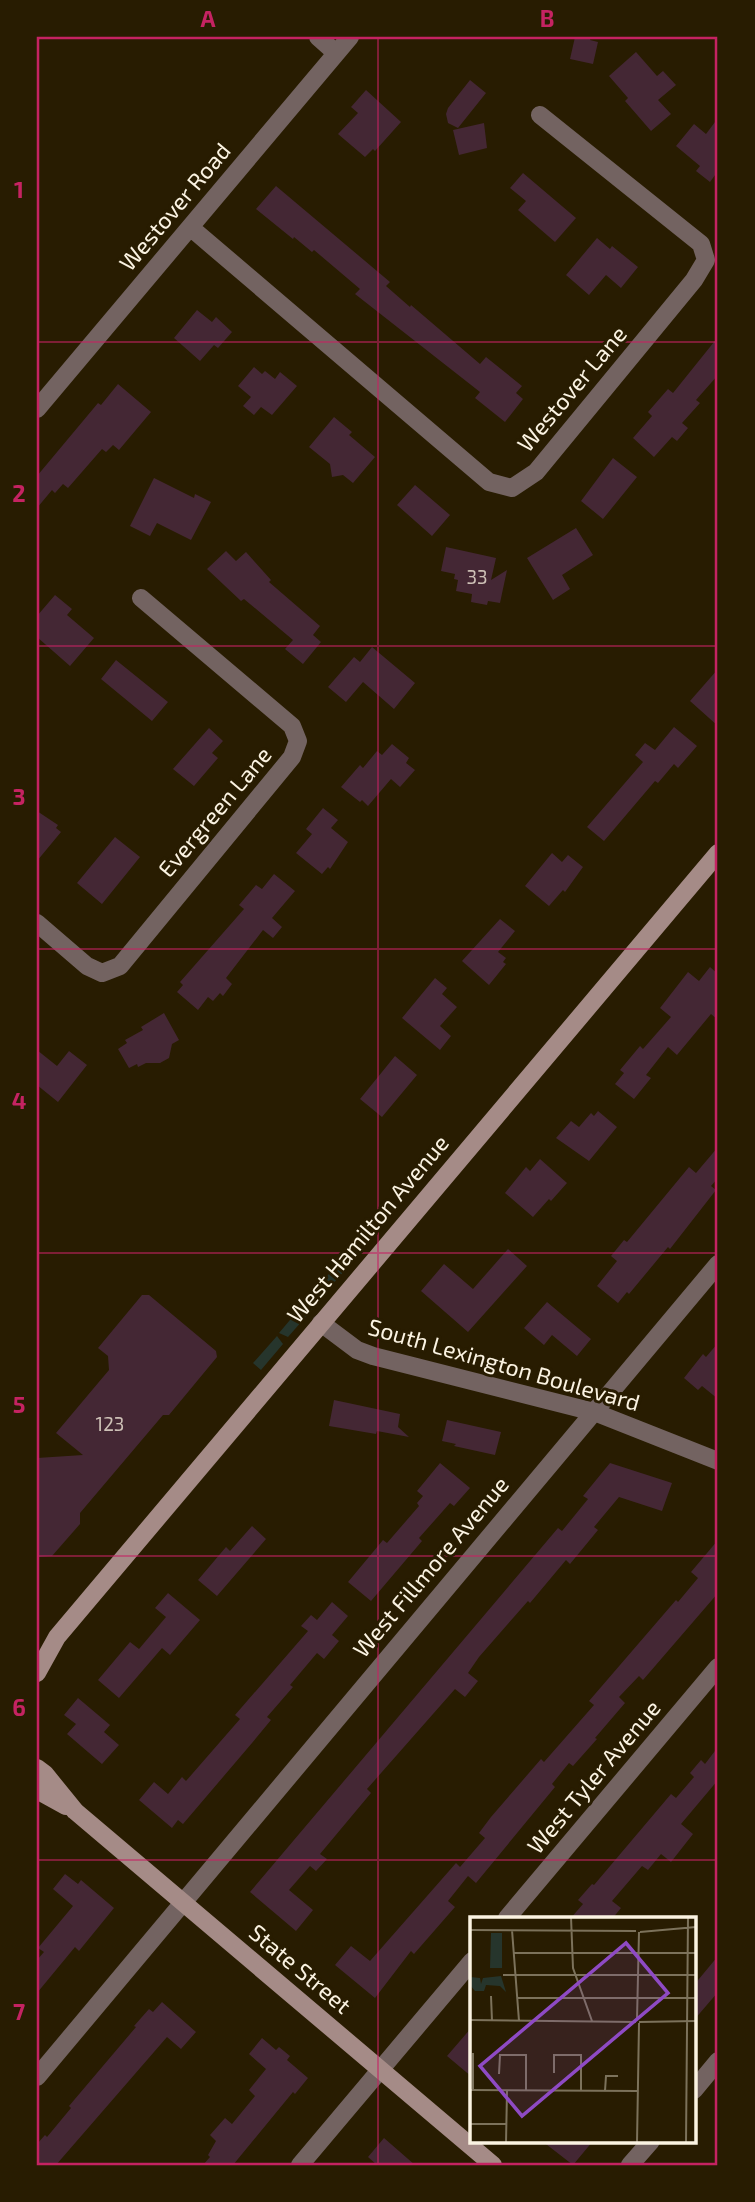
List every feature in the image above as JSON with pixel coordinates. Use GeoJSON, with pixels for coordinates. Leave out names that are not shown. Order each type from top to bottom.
{"type":"FeatureCollection","features":[{"type":"Feature","properties":{"kind":"street"},"geometry":{"type":"LineString","coordinates":[[318,37],[336,53]]}},
{"type":"Feature","properties":{"kind":"street","name":"Westover Road"},"geometry":{"type":"LineString","coordinates":[[37,409],[349,37]]}},
{"type":"Feature","properties":{"kind":"street","name":"Westover Lane"},"geometry":{"type":"LineString","coordinates":[[190,227],[489,482],[512,488],[536,472],[694,280],[706,260],[701,244],[540,115]]}},
{"type":"Feature","properties":{"kind":"street","name":"Evergreen Lane"},"geometry":{"type":"LineString","coordinates":[[37,923],[87,966],[102,973],[120,966],[292,757],[298,741],[292,726],[141,598]]}},
{"type":"Feature","properties":{"kind":"street","name":"West Hamilton Avenue"},"geometry":{"type":"LineString","coordinates":[[37,1673],[57,1637],[718,853]]}},
{"type":"Feature","properties":{"kind":"street","name":"West Fillmore Avenue"},"geometry":{"type":"LineString","coordinates":[[37,2077],[718,1264]]}},
{"type":"Feature","properties":{"kind":"street","name":"South Lexington Boulevard"},"geometry":{"type":"LineString","coordinates":[[321,1323],[357,1350],[373,1356],[594,1412],[718,1461]]}},
{"type":"Feature","properties":{"kind":"street","name":"West Hamilton Avenue"},"geometry":{"type":"LineString","coordinates":[[37,1649],[57,1637]]}},
{"type":"Feature","properties":{"kind":"street","name":"West Tyler Avenue"},"geometry":{"type":"LineString","coordinates":[[509,1917],[718,1667]]}},
{"type":"Feature","properties":{"kind":"street","name":"State Street"},"geometry":{"type":"LineString","coordinates":[[37,1768],[75,1811],[493,2165]]}},
{"type":"Feature","properties":{"kind":"street","name":"State Street"},"geometry":{"type":"LineString","coordinates":[[37,1790],[75,1811]]}},
{"type":"Feature","properties":{"kind":"street"},"geometry":{"type":"LineString","coordinates":[[300,2165],[470,1962]]}},
{"type":"Feature","properties":{"kind":"street"},"geometry":{"type":"LineString","coordinates":[[696,2088],[718,2061]]}},
{"type":"Feature","properties":{"kind":"street"},"geometry":{"type":"LineString","coordinates":[[631,2165],[650,2142]]}},
{"type":"Feature","properties":{"kind":"green space"},"geometry":{"type":"Polygon","coordinates":[[[364,1232],[371,1240],[332,1285],[323,1281],[364,1232]]]}},
{"type":"Feature","properties":{"kind":"green space"},"geometry":{"type":"Polygon","coordinates":[[[311,1295],[317,1304],[288,1337],[279,1333],[311,1295]]]}},
{"type":"Feature","properties":{"kind":"green space"},"geometry":{"type":"Polygon","coordinates":[[[277,1336],[283,1344],[261,1370],[253,1363],[277,1336]]]}},
{"type":"Feature","properties":{"kind":"building"},"geometry":{"type":"Polygon","coordinates":[[[575,37],[591,37],[590,40],[598,42],[593,64],[570,59],[575,37]]]}},
{"type":"Feature","properties":{"kind":"building"},"geometry":{"type":"Polygon","coordinates":[[[636,52],[657,76],[663,71],[676,85],[658,100],[671,114],[651,131],[625,101],[628,98],[609,76],[636,52]]]}},
{"type":"Feature","properties":{"kind":"building"},"geometry":{"type":"Polygon","coordinates":[[[470,80],[486,93],[458,128],[448,123],[446,114],[470,80]]]}},
{"type":"Feature","properties":{"kind":"building"},"geometry":{"type":"Polygon","coordinates":[[[366,90],[401,122],[375,151],[373,149],[365,157],[338,134],[358,113],[351,107],[366,90]]]}},
{"type":"Feature","properties":{"kind":"building"},"geometry":{"type":"Polygon","coordinates":[[[718,118],[718,171],[710,182],[696,171],[700,166],[676,146],[694,124],[706,134],[718,118]]]}},
{"type":"Feature","properties":{"kind":"building"},"geometry":{"type":"Polygon","coordinates":[[[484,123],[487,148],[459,155],[453,130],[484,123]]]}},
{"type":"Feature","properties":{"kind":"building"},"geometry":{"type":"Polygon","coordinates":[[[523,173],[576,218],[555,242],[518,210],[526,201],[510,188],[523,173]]]}},
{"type":"Feature","properties":{"kind":"building"},"geometry":{"type":"Polygon","coordinates":[[[276,186],[390,282],[386,286],[410,307],[411,305],[480,364],[486,357],[522,386],[516,393],[523,399],[505,422],[475,398],[480,392],[355,294],[360,289],[314,250],[312,252],[294,237],[293,239],[256,209],[276,186]]]}},
{"type":"Feature","properties":{"kind":"building"},"geometry":{"type":"Polygon","coordinates":[[[597,238],[610,249],[612,246],[638,267],[621,288],[606,275],[589,295],[566,275],[597,238]]]}},
{"type":"Feature","properties":{"kind":"building"},"geometry":{"type":"Polygon","coordinates":[[[197,310],[212,322],[216,317],[232,332],[218,348],[214,345],[200,361],[174,338],[197,310]]]}},
{"type":"Feature","properties":{"kind":"building"},"geometry":{"type":"Polygon","coordinates":[[[718,337],[718,375],[696,400],[700,403],[682,423],[688,428],[677,441],[672,437],[654,457],[633,438],[652,416],[648,412],[668,389],[673,393],[718,337]]]}},
{"type":"Feature","properties":{"kind":"building"},"geometry":{"type":"Polygon","coordinates":[[[254,367],[262,374],[265,371],[275,379],[280,372],[297,386],[272,415],[261,407],[254,415],[243,406],[251,397],[238,386],[254,367]]]}},
{"type":"Feature","properties":{"kind":"building"},"geometry":{"type":"Polygon","coordinates":[[[118,384],[151,412],[119,450],[113,445],[106,452],[102,449],[68,488],[63,484],[55,493],[52,490],[37,508],[37,476],[98,403],[101,405],[118,384]]]}},
{"type":"Feature","properties":{"kind":"building"},"geometry":{"type":"Polygon","coordinates":[[[334,417],[352,432],[349,435],[375,457],[353,483],[343,475],[332,477],[330,464],[309,447],[334,417]]]}},
{"type":"Feature","properties":{"kind":"building"},"geometry":{"type":"Polygon","coordinates":[[[613,458],[637,477],[603,519],[581,501],[613,458]]]}},
{"type":"Feature","properties":{"kind":"building"},"geometry":{"type":"Polygon","coordinates":[[[154,478],[194,498],[195,494],[211,502],[191,540],[157,523],[150,536],[130,526],[154,478]]]}},
{"type":"Feature","properties":{"kind":"building"},"geometry":{"type":"Polygon","coordinates":[[[415,485],[450,515],[432,536],[397,505],[415,485]]]}},
{"type":"Feature","properties":{"kind":"building"},"geometry":{"type":"Polygon","coordinates":[[[576,528],[593,555],[562,575],[570,589],[553,600],[527,558],[576,528]]]}},
{"type":"Feature","properties":{"kind":"building"},"geometry":{"type":"Polygon","coordinates":[[[446,547],[496,558],[491,580],[507,570],[500,603],[488,601],[487,605],[471,602],[472,594],[456,591],[458,580],[454,579],[455,574],[441,571],[446,547]]]}},
{"type":"Feature","properties":{"kind":"building"},"geometry":{"type":"Polygon","coordinates":[[[226,551],[236,561],[246,552],[271,580],[269,582],[320,626],[313,635],[321,642],[303,664],[285,649],[293,640],[244,599],[241,601],[207,569],[226,551]]]}},
{"type":"Feature","properties":{"kind":"building"},"geometry":{"type":"Polygon","coordinates":[[[55,595],[72,609],[67,615],[94,638],[70,666],[37,637],[37,616],[55,595]]]}},
{"type":"Feature","properties":{"kind":"building"},"geometry":{"type":"Polygon","coordinates":[[[372,647],[415,683],[394,709],[363,682],[346,702],[328,687],[354,657],[360,662],[372,647]]]}},
{"type":"Feature","properties":{"kind":"building"},"geometry":{"type":"Polygon","coordinates":[[[116,660],[168,702],[152,721],[101,679],[116,660]]]}},
{"type":"Feature","properties":{"kind":"building"},"geometry":{"type":"Polygon","coordinates":[[[718,669],[718,726],[690,701],[718,669]]]}},
{"type":"Feature","properties":{"kind":"building"},"geometry":{"type":"Polygon","coordinates":[[[674,727],[697,746],[678,768],[674,764],[658,783],[655,781],[604,841],[587,827],[643,762],[635,755],[645,743],[655,750],[674,727]]]}},
{"type":"Feature","properties":{"kind":"building"},"geometry":{"type":"Polygon","coordinates":[[[209,728],[223,741],[212,753],[218,758],[194,786],[173,769],[209,728]]]}},
{"type":"Feature","properties":{"kind":"building"},"geometry":{"type":"Polygon","coordinates":[[[392,744],[409,758],[406,763],[415,770],[400,787],[391,779],[368,806],[341,787],[360,765],[363,768],[377,751],[382,755],[392,744]]]}},
{"type":"Feature","properties":{"kind":"building"},"geometry":{"type":"Polygon","coordinates":[[[323,808],[338,820],[331,828],[348,842],[330,869],[328,867],[322,874],[296,853],[312,834],[306,829],[323,808]]]}},
{"type":"Feature","properties":{"kind":"building"},"geometry":{"type":"Polygon","coordinates":[[[37,811],[58,825],[56,828],[61,832],[37,861],[37,811]]]}},
{"type":"Feature","properties":{"kind":"building"},"geometry":{"type":"Polygon","coordinates":[[[115,837],[140,857],[102,904],[77,883],[115,837]]]}},
{"type":"Feature","properties":{"kind":"building"},"geometry":{"type":"Polygon","coordinates":[[[552,853],[562,862],[568,855],[583,867],[565,892],[563,890],[549,906],[525,886],[552,853]]]}},
{"type":"Feature","properties":{"kind":"building"},"geometry":{"type":"Polygon","coordinates":[[[274,874],[295,891],[272,918],[282,927],[273,938],[263,930],[226,978],[232,984],[223,996],[220,993],[213,1001],[208,997],[198,1010],[177,992],[183,985],[180,982],[244,909],[239,905],[256,885],[262,889],[274,874]]]}},
{"type":"Feature","properties":{"kind":"building"},"geometry":{"type":"Polygon","coordinates":[[[500,919],[515,931],[498,952],[506,958],[503,962],[506,964],[489,985],[462,961],[500,919]]]}},
{"type":"Feature","properties":{"kind":"building"},"geometry":{"type":"Polygon","coordinates":[[[710,967],[718,974],[718,1020],[711,1014],[677,1055],[668,1047],[646,1075],[651,1078],[634,1099],[615,1084],[624,1073],[620,1070],[640,1046],[643,1049],[671,1017],[660,1008],[688,972],[699,981],[710,967]]]}},
{"type":"Feature","properties":{"kind":"building"},"geometry":{"type":"Polygon","coordinates":[[[435,978],[447,988],[442,994],[457,1007],[440,1026],[451,1036],[440,1050],[402,1018],[435,978]]]}},
{"type":"Feature","properties":{"kind":"building"},"geometry":{"type":"Polygon","coordinates":[[[164,1013],[179,1040],[172,1044],[169,1058],[160,1063],[146,1063],[138,1067],[137,1064],[129,1068],[118,1049],[127,1043],[125,1040],[143,1030],[141,1027],[164,1013]]]}},
{"type":"Feature","properties":{"kind":"building"},"geometry":{"type":"Polygon","coordinates":[[[37,1050],[57,1066],[69,1051],[87,1065],[58,1102],[37,1085],[37,1050]]]}},
{"type":"Feature","properties":{"kind":"building"},"geometry":{"type":"Polygon","coordinates":[[[395,1056],[417,1075],[382,1117],[360,1099],[395,1056]]]}},
{"type":"Feature","properties":{"kind":"building"},"geometry":{"type":"Polygon","coordinates":[[[598,1111],[617,1127],[589,1161],[556,1138],[571,1121],[579,1127],[591,1113],[594,1116],[598,1111]]]}},
{"type":"Feature","properties":{"kind":"building"},"geometry":{"type":"Polygon","coordinates":[[[718,1147],[718,1178],[711,1186],[716,1190],[670,1249],[668,1247],[629,1294],[627,1292],[618,1303],[597,1286],[617,1261],[611,1256],[624,1240],[627,1242],[689,1167],[696,1173],[718,1147]]]}},
{"type":"Feature","properties":{"kind":"building"},"geometry":{"type":"Polygon","coordinates":[[[540,1159],[567,1183],[533,1217],[505,1193],[526,1167],[530,1171],[540,1159]]]}},
{"type":"Feature","properties":{"kind":"building"},"geometry":{"type":"Polygon","coordinates":[[[508,1249],[527,1266],[468,1332],[421,1291],[444,1264],[473,1289],[508,1249]]]}},
{"type":"Feature","properties":{"kind":"building"},"geometry":{"type":"Polygon","coordinates":[[[142,1295],[149,1295],[216,1351],[217,1357],[169,1415],[163,1415],[80,1513],[80,1524],[52,1556],[37,1557],[37,1458],[83,1455],[56,1433],[109,1370],[108,1356],[98,1348],[142,1295]]]}},
{"type":"Feature","properties":{"kind":"building"},"geometry":{"type":"Polygon","coordinates":[[[547,1302],[591,1339],[577,1356],[552,1335],[544,1345],[524,1328],[547,1302]]]}},
{"type":"Feature","properties":{"kind":"building"},"geometry":{"type":"Polygon","coordinates":[[[718,1343],[718,1399],[702,1386],[698,1390],[684,1378],[703,1354],[706,1357],[718,1343]]]}},
{"type":"Feature","properties":{"kind":"building"},"geometry":{"type":"Polygon","coordinates":[[[334,1400],[400,1414],[398,1427],[409,1437],[329,1426],[334,1400]]]}},
{"type":"Feature","properties":{"kind":"building"},"geometry":{"type":"Polygon","coordinates":[[[447,1420],[501,1432],[495,1455],[442,1441],[447,1420]]]}},
{"type":"Feature","properties":{"kind":"building"},"geometry":{"type":"Polygon","coordinates":[[[440,1463],[470,1488],[454,1506],[450,1503],[419,1538],[422,1541],[371,1601],[348,1582],[383,1540],[387,1543],[419,1506],[417,1503],[423,1496],[417,1491],[440,1463]]]}},
{"type":"Feature","properties":{"kind":"building"},"geometry":{"type":"Polygon","coordinates":[[[610,1463],[672,1483],[662,1511],[619,1497],[594,1527],[598,1530],[570,1564],[566,1560],[479,1657],[468,1673],[478,1681],[465,1697],[455,1689],[367,1789],[371,1793],[320,1854],[327,1859],[316,1871],[310,1866],[289,1890],[313,1910],[296,1931],[250,1892],[558,1528],[562,1531],[588,1499],[583,1496],[610,1463]]]}},
{"type":"Feature","properties":{"kind":"building"},"geometry":{"type":"Polygon","coordinates":[[[252,1526],[266,1539],[217,1596],[198,1580],[226,1547],[230,1551],[252,1526]]]}},
{"type":"Feature","properties":{"kind":"building"},"geometry":{"type":"Polygon","coordinates":[[[718,1540],[718,1593],[643,1680],[639,1676],[619,1697],[625,1703],[595,1738],[597,1739],[573,1766],[569,1763],[552,1784],[555,1787],[476,1883],[468,1876],[448,1901],[455,1907],[414,1954],[411,1951],[375,1998],[335,1965],[351,1946],[370,1961],[456,1863],[460,1867],[485,1838],[479,1833],[491,1817],[541,1759],[544,1762],[594,1705],[589,1701],[698,1578],[691,1572],[718,1540]]]}},
{"type":"Feature","properties":{"kind":"building"},"geometry":{"type":"Polygon","coordinates":[[[168,1593],[200,1620],[170,1655],[162,1648],[119,1698],[98,1680],[130,1642],[139,1649],[166,1617],[155,1608],[168,1593]]]}},
{"type":"Feature","properties":{"kind":"building"},"geometry":{"type":"Polygon","coordinates":[[[332,1602],[348,1616],[332,1635],[339,1641],[324,1659],[317,1653],[290,1685],[293,1687],[267,1717],[271,1720],[252,1743],[183,1824],[178,1820],[172,1828],[139,1800],[154,1782],[168,1794],[182,1777],[186,1781],[240,1719],[235,1715],[308,1631],[301,1626],[311,1615],[317,1620],[332,1602]]]}},
{"type":"Feature","properties":{"kind":"building"},"geometry":{"type":"Polygon","coordinates":[[[78,1698],[110,1725],[104,1732],[119,1745],[102,1764],[67,1734],[76,1724],[64,1715],[78,1698]]]}},
{"type":"Feature","properties":{"kind":"building"},"geometry":{"type":"Polygon","coordinates":[[[718,1747],[718,1780],[681,1824],[693,1834],[671,1862],[661,1854],[648,1870],[642,1866],[612,1901],[621,1908],[614,1917],[572,1917],[583,1904],[578,1900],[594,1885],[671,1794],[676,1798],[694,1777],[690,1773],[701,1760],[705,1764],[718,1747]]]}},
{"type":"Feature","properties":{"kind":"building"},"geometry":{"type":"Polygon","coordinates":[[[65,1874],[78,1884],[81,1880],[114,1908],[79,1951],[75,1947],[37,1993],[37,1960],[44,1952],[38,1948],[73,1906],[53,1889],[65,1874]]]}},
{"type":"Feature","properties":{"kind":"building"},"geometry":{"type":"Polygon","coordinates":[[[718,1956],[718,1992],[696,2018],[696,1983],[718,1956]]]}},
{"type":"Feature","properties":{"kind":"building"},"geometry":{"type":"Polygon","coordinates":[[[162,2002],[196,2032],[181,2049],[167,2037],[56,2165],[37,2165],[37,2144],[45,2135],[47,2137],[71,2108],[69,2106],[136,2027],[134,2026],[149,2009],[153,2012],[162,2002]]]}},
{"type":"Feature","properties":{"kind":"building"},"geometry":{"type":"Polygon","coordinates":[[[470,2029],[470,2075],[447,2056],[470,2029]]]}},
{"type":"Feature","properties":{"kind":"building"},"geometry":{"type":"Polygon","coordinates":[[[262,2038],[276,2050],[279,2047],[290,2056],[287,2060],[308,2078],[295,2094],[293,2092],[233,2165],[203,2165],[210,2157],[208,2155],[216,2141],[210,2135],[225,2118],[232,2124],[255,2096],[249,2090],[266,2069],[249,2054],[262,2038]]]}},
{"type":"Feature","properties":{"kind":"building"},"geometry":{"type":"Polygon","coordinates":[[[384,2138],[415,2165],[377,2165],[368,2157],[384,2138]]]}},
{"type":"Feature","properties":{"kind":"building"},"geometry":{"type":"Polygon","coordinates":[[[543,2142],[592,2142],[573,2165],[543,2142]]]}}]}
